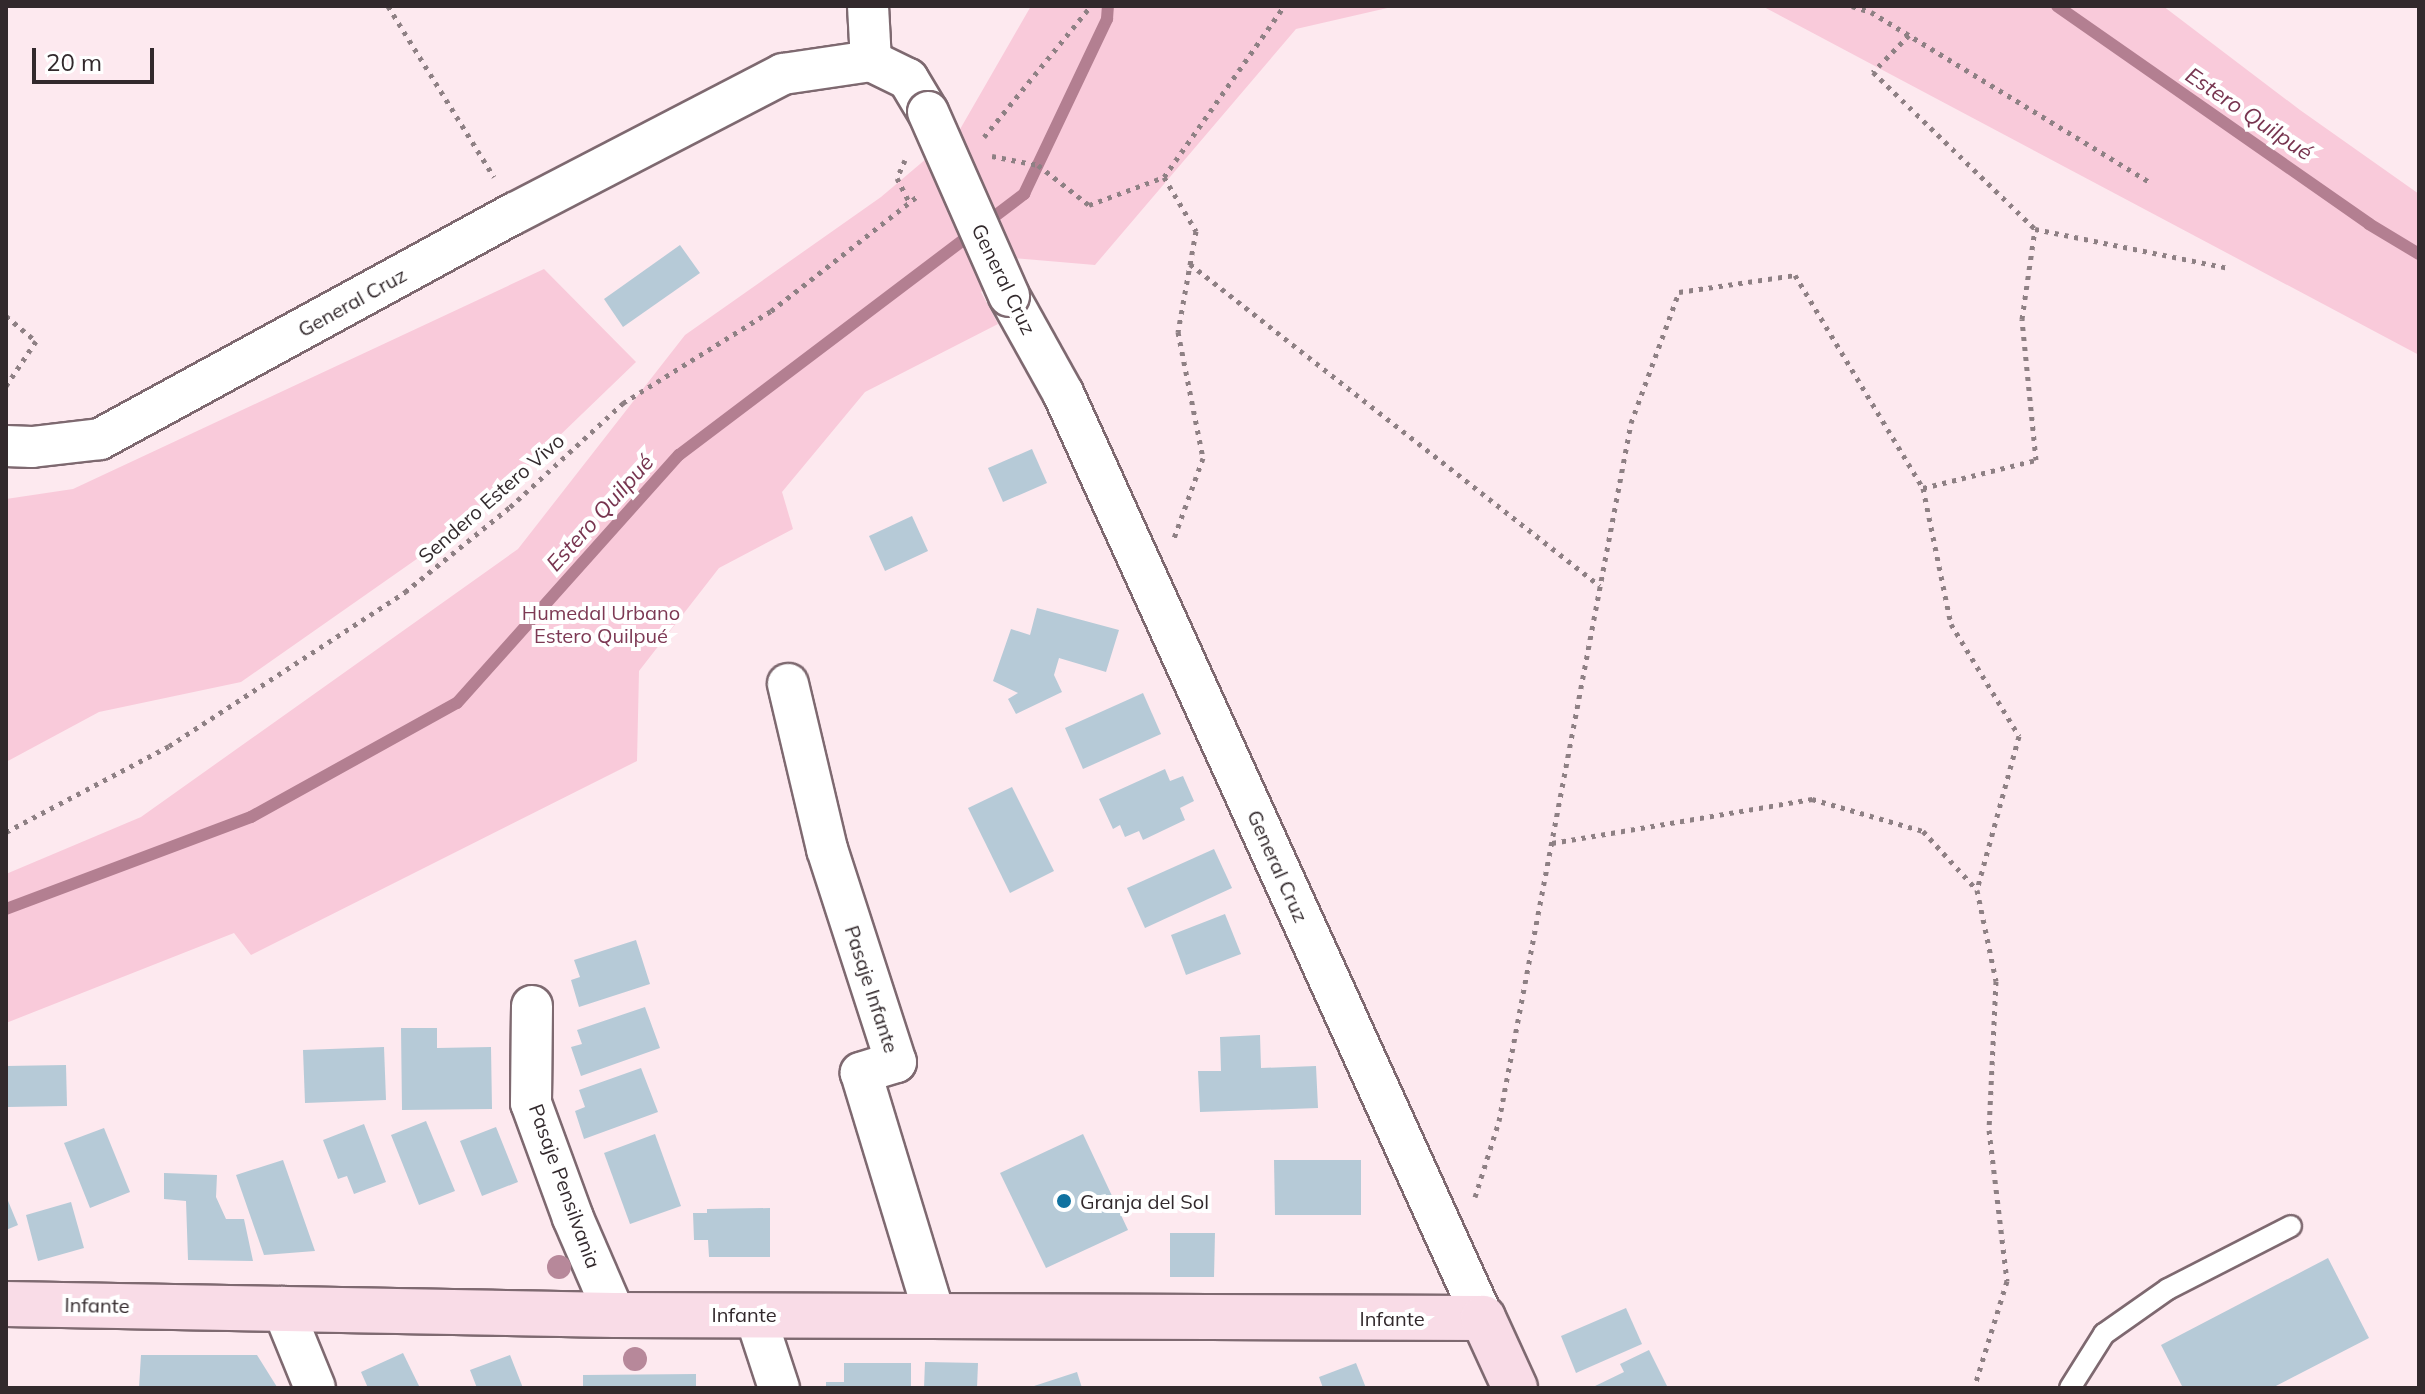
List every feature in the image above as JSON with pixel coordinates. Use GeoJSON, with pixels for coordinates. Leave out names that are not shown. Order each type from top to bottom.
{"type":"FeatureCollection","features":[{"type":"Feature","properties":{"kind":"street"},"geometry":{"type":"LineString","coordinates":[[868,6],[871,61]]}},
{"type":"Feature","properties":{"kind":"street","name":"General Cruz"},"geometry":{"type":"LineString","coordinates":[[6,446],[100,439],[515,213],[783,74],[871,61],[908,79],[928,112],[1009,296],[1063,393],[1515,1388]]}},
{"type":"Feature","properties":{"kind":"street","name":"Pasaje Infante"},"geometry":{"type":"LineString","coordinates":[[788,684],[827,849],[896,1062],[861,1073],[934,1313]]}},
{"type":"Feature","properties":{"kind":"street","name":"Pasaje Pensilvania"},"geometry":{"type":"LineString","coordinates":[[532,1006],[531,1103],[615,1315]]}},
{"type":"Feature","properties":{"kind":"street","name":"Infante"},"geometry":{"type":"LineString","coordinates":[[6,1304],[615,1315],[934,1313],[1483,1318]]}},
{"type":"Feature","properties":{"kind":"street"},"geometry":{"type":"LineString","coordinates":[[282,1307],[315,1388]]}},
{"type":"Feature","properties":{"kind":"street"},"geometry":{"type":"LineString","coordinates":[[755,1315],[779,1388]]}},
{"type":"Feature","properties":{"kind":"lane"},"geometry":{"type":"LineString","coordinates":[[2070,1388],[2104,1334],[2168,1289],[2291,1226]]}},
{"type":"Feature","properties":{"kind":"path"},"geometry":{"type":"LineString","coordinates":[[388,6],[515,213]]}},
{"type":"Feature","properties":{"kind":"path"},"geometry":{"type":"LineString","coordinates":[[981,141],[1091,6]]}},
{"type":"Feature","properties":{"kind":"path"},"geometry":{"type":"LineString","coordinates":[[985,154],[1038,165],[1089,205],[1164,177],[1284,6]]}},
{"type":"Feature","properties":{"kind":"path"},"geometry":{"type":"LineString","coordinates":[[1852,6],[1871,12],[2149,182]]}},
{"type":"Feature","properties":{"kind":"path"},"geometry":{"type":"LineString","coordinates":[[1909,35],[1873,72],[2035,229],[2229,268]]}},
{"type":"Feature","properties":{"kind":"path"},"geometry":{"type":"LineString","coordinates":[[1150,583],[1168,556],[1203,458],[1178,332],[1196,231],[1164,177]]}},
{"type":"Feature","properties":{"kind":"path","name":"Sendero Estero Vivo"},"geometry":{"type":"LineString","coordinates":[[6,832],[169,746],[405,592],[510,507],[623,403],[771,311],[925,190]]}},
{"type":"Feature","properties":{"kind":"path"},"geometry":{"type":"LineString","coordinates":[[1923,488],[2036,460],[2022,319],[2035,229]]}},
{"type":"Feature","properties":{"kind":"path"},"geometry":{"type":"LineString","coordinates":[[1190,264],[1600,586]]}},
{"type":"Feature","properties":{"kind":"path"},"geometry":{"type":"LineString","coordinates":[[1443,1230],[1469,1215],[1499,1121],[1631,423],[1679,292],[1795,275],[1923,488],[1951,624],[2019,736],[1977,890],[1996,981],[1989,1130],[2007,1281],[1974,1388]]}},
{"type":"Feature","properties":{"kind":"path"},"geometry":{"type":"LineString","coordinates":[[6,316],[36,341],[6,386]]}},
{"type":"Feature","properties":{"kind":"path"},"geometry":{"type":"LineString","coordinates":[[1552,843],[1812,799],[1923,831],[1977,890]]}},
{"type":"Feature","properties":{"kind":"green space","name":"Humedal Urbano Estero Quilpué"},"geometry":{"type":"Polygon","coordinates":[[[1031,6],[1396,6],[1296,29],[1095,265],[1014,258],[981,292],[998,324],[865,392],[782,492],[793,529],[719,568],[639,671],[637,761],[251,955],[234,933],[6,1023],[6,874],[141,817],[518,549],[685,335],[881,197],[959,131],[1031,6]]]}},
{"type":"Feature","properties":{"kind":"green space"},"geometry":{"type":"Polygon","coordinates":[[[1762,6],[2163,6],[2300,110],[2419,194],[2419,355],[1762,6]]]}},
{"type":"Feature","properties":{"kind":"green space"},"geometry":{"type":"Polygon","coordinates":[[[544,269],[636,362],[471,521],[241,682],[99,712],[6,762],[6,499],[73,489],[544,269]]]}},
{"type":"Feature","properties":{"kind":"building"},"geometry":{"type":"Polygon","coordinates":[[[680,245],[700,273],[623,327],[604,299],[680,245]]]}},
{"type":"Feature","properties":{"kind":"building"},"geometry":{"type":"Polygon","coordinates":[[[1032,449],[1047,483],[1003,502],[988,468],[1032,449]]]}},
{"type":"Feature","properties":{"kind":"building"},"geometry":{"type":"Polygon","coordinates":[[[912,516],[928,551],[885,571],[869,536],[912,516]]]}},
{"type":"Feature","properties":{"kind":"building"},"geometry":{"type":"Polygon","coordinates":[[[1037,608],[1119,630],[1106,672],[1059,658],[1054,675],[1062,692],[1016,714],[1008,699],[1018,693],[993,681],[1011,629],[1030,635],[1037,608]]]}},
{"type":"Feature","properties":{"kind":"building"},"geometry":{"type":"Polygon","coordinates":[[[1143,693],[1161,734],[1083,769],[1065,728],[1143,693]]]}},
{"type":"Feature","properties":{"kind":"building"},"geometry":{"type":"Polygon","coordinates":[[[1165,769],[1170,781],[1183,776],[1194,801],[1180,808],[1185,820],[1143,840],[1139,831],[1125,837],[1120,825],[1113,829],[1099,799],[1165,769]]]}},
{"type":"Feature","properties":{"kind":"building"},"geometry":{"type":"Polygon","coordinates":[[[1012,787],[1054,871],[1010,893],[968,808],[1012,787]]]}},
{"type":"Feature","properties":{"kind":"building"},"geometry":{"type":"Polygon","coordinates":[[[1214,849],[1232,888],[1145,928],[1127,888],[1214,849]]]}},
{"type":"Feature","properties":{"kind":"building"},"geometry":{"type":"Polygon","coordinates":[[[1225,914],[1241,954],[1186,975],[1171,935],[1225,914]]]}},
{"type":"Feature","properties":{"kind":"building"},"geometry":{"type":"Polygon","coordinates":[[[636,940],[650,984],[579,1007],[571,980],[580,977],[574,960],[636,940]]]}},
{"type":"Feature","properties":{"kind":"building"},"geometry":{"type":"Polygon","coordinates":[[[645,1007],[660,1048],[581,1076],[571,1047],[582,1044],[577,1030],[645,1007]]]}},
{"type":"Feature","properties":{"kind":"building"},"geometry":{"type":"Polygon","coordinates":[[[401,1028],[437,1028],[437,1048],[491,1047],[492,1109],[402,1110],[401,1028]]]}},
{"type":"Feature","properties":{"kind":"building"},"geometry":{"type":"Polygon","coordinates":[[[1260,1035],[1261,1068],[1316,1066],[1318,1108],[1200,1112],[1198,1071],[1221,1071],[1220,1037],[1260,1035]]]}},
{"type":"Feature","properties":{"kind":"building"},"geometry":{"type":"Polygon","coordinates":[[[384,1047],[386,1100],[305,1103],[303,1050],[384,1047]]]}},
{"type":"Feature","properties":{"kind":"building"},"geometry":{"type":"Polygon","coordinates":[[[66,1065],[67,1106],[7,1107],[6,1066],[66,1065]]]}},
{"type":"Feature","properties":{"kind":"building"},"geometry":{"type":"Polygon","coordinates":[[[641,1068],[658,1112],[584,1139],[575,1111],[585,1107],[579,1090],[641,1068]]]}},
{"type":"Feature","properties":{"kind":"building"},"geometry":{"type":"Polygon","coordinates":[[[426,1121],[455,1191],[419,1205],[391,1135],[426,1121]]]}},
{"type":"Feature","properties":{"kind":"building"},"geometry":{"type":"Polygon","coordinates":[[[364,1124],[386,1182],[354,1194],[347,1176],[338,1179],[323,1140],[364,1124]]]}},
{"type":"Feature","properties":{"kind":"building"},"geometry":{"type":"Polygon","coordinates":[[[496,1127],[518,1182],[482,1196],[460,1141],[496,1127]]]}},
{"type":"Feature","properties":{"kind":"building"},"geometry":{"type":"Polygon","coordinates":[[[104,1128],[130,1192],[90,1208],[64,1143],[104,1128]]]}},
{"type":"Feature","properties":{"kind":"building"},"geometry":{"type":"Polygon","coordinates":[[[655,1134],[681,1206],[630,1224],[604,1153],[655,1134]]]}},
{"type":"Feature","properties":{"kind":"building","name":"Granja del Sol"},"geometry":{"type":"Polygon","coordinates":[[[1083,1134],[1128,1230],[1046,1268],[1000,1173],[1083,1134]]]}},
{"type":"Feature","properties":{"kind":"building"},"geometry":{"type":"Polygon","coordinates":[[[283,1160],[315,1251],[264,1255],[236,1175],[283,1160]]]}},
{"type":"Feature","properties":{"kind":"building"},"geometry":{"type":"Polygon","coordinates":[[[1274,1160],[1361,1160],[1361,1215],[1275,1215],[1274,1160]]]}},
{"type":"Feature","properties":{"kind":"building"},"geometry":{"type":"Polygon","coordinates":[[[164,1173],[217,1175],[216,1197],[226,1219],[244,1219],[253,1261],[188,1260],[186,1201],[164,1199],[164,1173]]]}},
{"type":"Feature","properties":{"kind":"building"},"geometry":{"type":"Polygon","coordinates":[[[6,1196],[18,1225],[6,1230],[6,1196]]]}},
{"type":"Feature","properties":{"kind":"building"},"geometry":{"type":"Polygon","coordinates":[[[71,1202],[84,1248],[38,1261],[26,1215],[71,1202]]]}},
{"type":"Feature","properties":{"kind":"building"},"geometry":{"type":"Polygon","coordinates":[[[770,1208],[770,1257],[709,1257],[708,1240],[694,1240],[693,1213],[707,1213],[707,1209],[770,1208]]]}},
{"type":"Feature","properties":{"kind":"building"},"geometry":{"type":"Polygon","coordinates":[[[1170,1233],[1215,1233],[1214,1277],[1170,1277],[1170,1233]]]}},
{"type":"Feature","properties":{"kind":"building"},"geometry":{"type":"Polygon","coordinates":[[[2328,1258],[2369,1338],[2272,1388],[2183,1388],[2161,1345],[2328,1258]]]}},
{"type":"Feature","properties":{"kind":"building"},"geometry":{"type":"Polygon","coordinates":[[[1626,1308],[1642,1344],[1576,1373],[1561,1336],[1626,1308]]]}},
{"type":"Feature","properties":{"kind":"building"},"geometry":{"type":"Polygon","coordinates":[[[1649,1350],[1668,1388],[1591,1388],[1624,1372],[1620,1364],[1649,1350]]]}},
{"type":"Feature","properties":{"kind":"building"},"geometry":{"type":"Polygon","coordinates":[[[403,1353],[420,1388],[368,1388],[361,1372],[403,1353]]]}},
{"type":"Feature","properties":{"kind":"building"},"geometry":{"type":"Polygon","coordinates":[[[141,1355],[257,1355],[277,1387],[139,1388],[141,1355]]]}},
{"type":"Feature","properties":{"kind":"building"},"geometry":{"type":"Polygon","coordinates":[[[510,1355],[523,1388],[477,1388],[470,1370],[510,1355]]]}},
{"type":"Feature","properties":{"kind":"building"},"geometry":{"type":"Polygon","coordinates":[[[925,1362],[978,1363],[977,1388],[924,1388],[925,1362]]]}},
{"type":"Feature","properties":{"kind":"building"},"geometry":{"type":"Polygon","coordinates":[[[844,1363],[911,1363],[911,1388],[826,1388],[826,1382],[844,1382],[844,1363]]]}},
{"type":"Feature","properties":{"kind":"building"},"geometry":{"type":"Polygon","coordinates":[[[1356,1363],[1366,1388],[1323,1388],[1319,1377],[1356,1363]]]}},
{"type":"Feature","properties":{"kind":"building"},"geometry":{"type":"Polygon","coordinates":[[[1077,1372],[1082,1388],[1031,1388],[1031,1387],[1077,1372]]]}},
{"type":"Feature","properties":{"kind":"building"},"geometry":{"type":"Polygon","coordinates":[[[696,1374],[696,1388],[583,1388],[583,1375],[696,1374]]]}},
{"type":"Feature","properties":{"kind":"waterway","name":"Estero Quilpué"},"geometry":{"type":"LineString","coordinates":[[6,909],[251,817],[457,703],[679,455],[1024,194],[1107,19],[1108,6]]}},
{"type":"Feature","properties":{"kind":"waterway","name":"Estero Quilpué"},"geometry":{"type":"LineString","coordinates":[[2057,6],[2369,224],[2419,254]]}},
{"type":"Feature","properties":{"kind":"place","name":"Granja del Sol"},"geometry":{"type":"Point","coordinates":[1064,1201]}}]}
